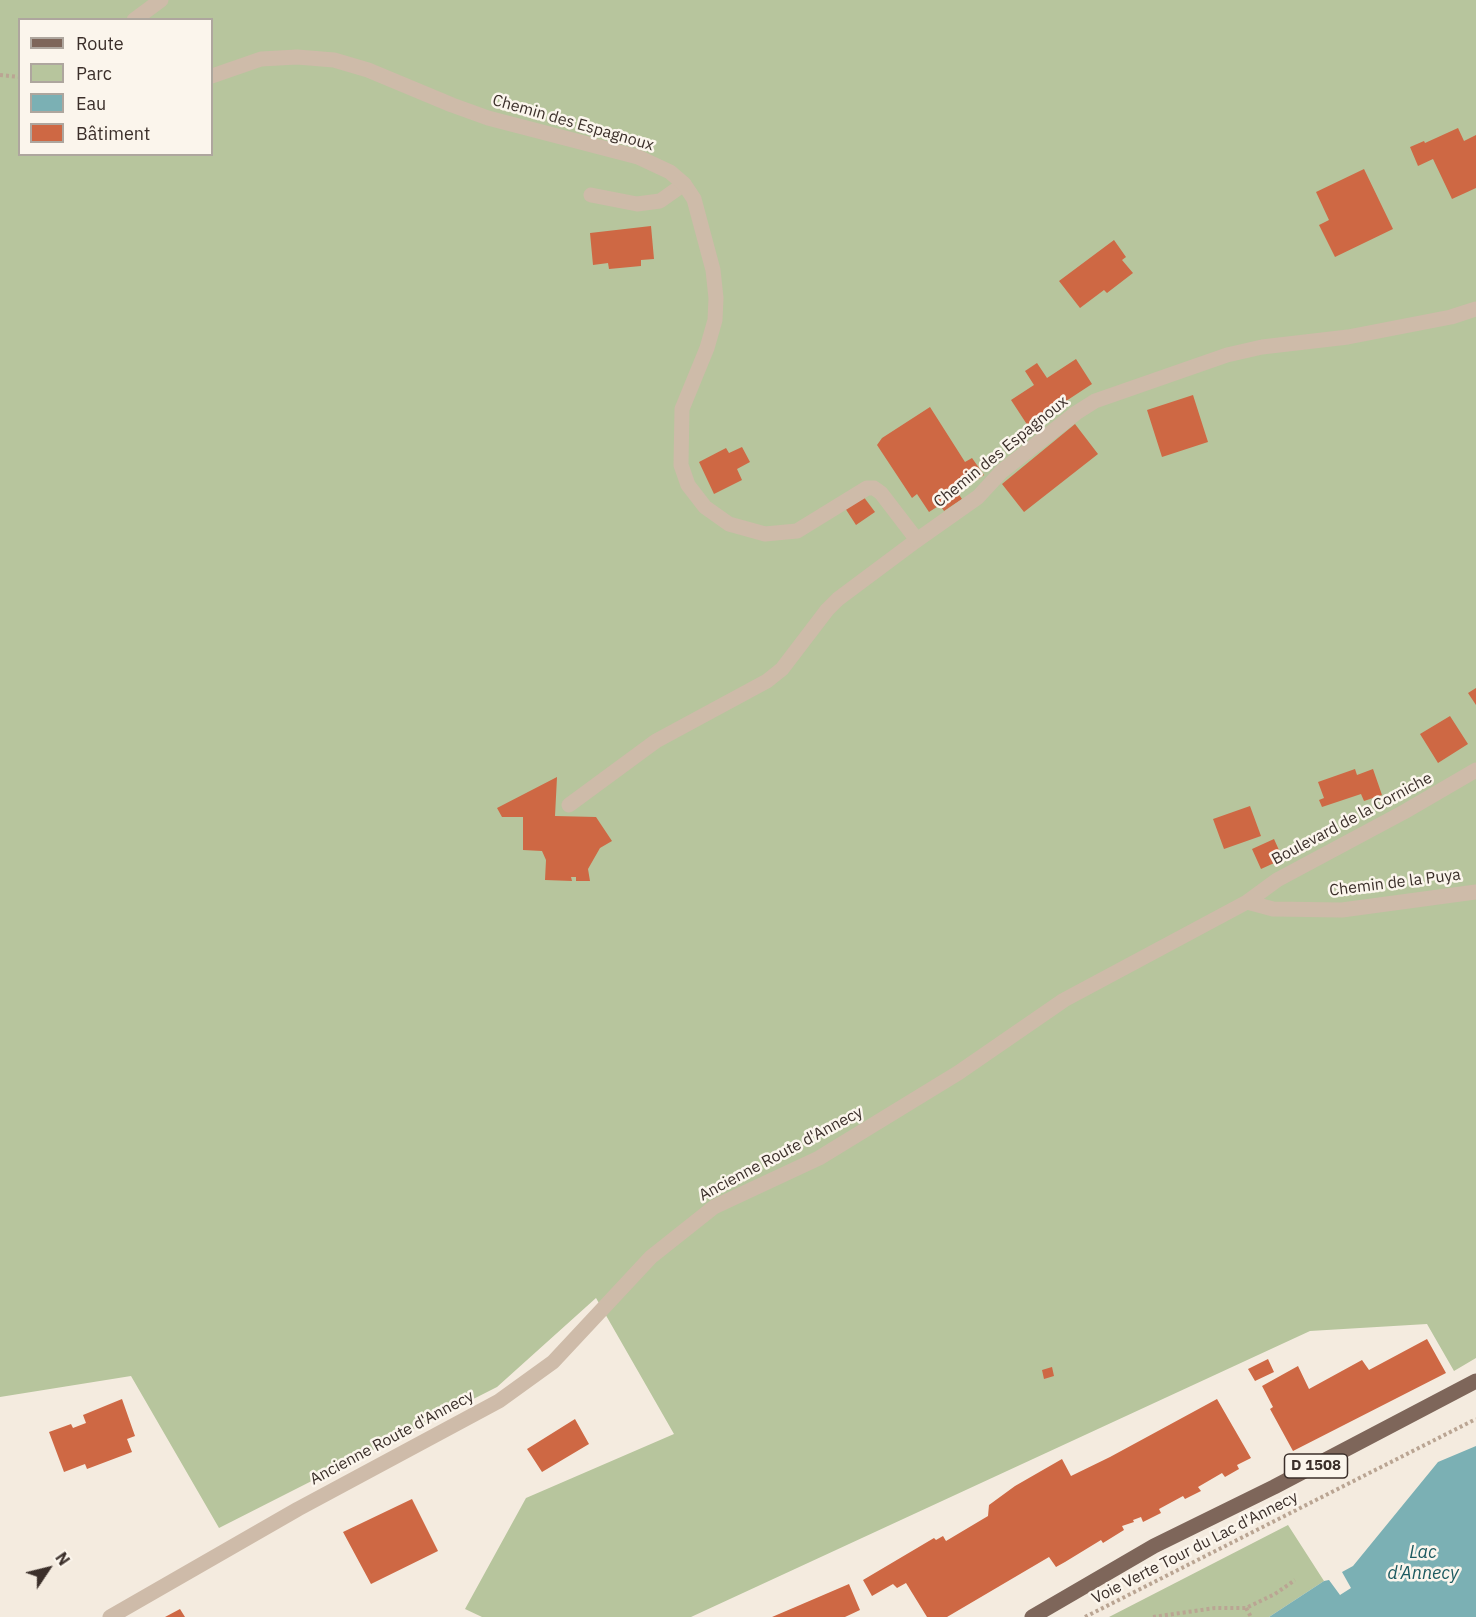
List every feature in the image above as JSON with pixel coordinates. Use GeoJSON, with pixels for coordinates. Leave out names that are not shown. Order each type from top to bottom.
{"type":"FeatureCollection","features":[{"type":"Feature","properties":{"kind":"main road","name":"D 1508"},"geometry":{"type":"LineString","coordinates":[[1032,1617],[1154,1546],[1274,1487],[1476,1381]]}},
{"type":"Feature","properties":{"kind":"street"},"geometry":{"type":"LineString","coordinates":[[137,18],[161,0]]}},
{"type":"Feature","properties":{"kind":"street","name":"Chemin des Espagnoux"},"geometry":{"type":"LineString","coordinates":[[213,76],[261,59],[297,57],[334,60],[368,70],[488,118],[638,157],[670,172],[684,184],[694,200],[713,270],[716,298],[715,320],[707,348],[682,409],[681,465],[688,485],[705,507],[729,524],[765,534],[797,531],[867,488],[874,488],[881,493],[916,540],[978,497],[1002,471],[1076,412],[1095,401],[1227,355],[1262,347],[1358,335],[1451,317],[1476,309]]}},
{"type":"Feature","properties":{"kind":"street"},"geometry":{"type":"LineString","coordinates":[[591,195],[637,204],[660,201],[684,184]]}},
{"type":"Feature","properties":{"kind":"street"},"geometry":{"type":"LineString","coordinates":[[569,805],[656,741],[767,681],[782,669],[838,598],[916,540]]}},
{"type":"Feature","properties":{"kind":"street","name":"Boulevard de la Corniche"},"geometry":{"type":"LineString","coordinates":[[1247,902],[1276,879],[1404,812],[1476,770]]}},
{"type":"Feature","properties":{"kind":"street","name":"Chemin de la Puya"},"geometry":{"type":"LineString","coordinates":[[1247,902],[1273,909],[1342,910],[1476,892]]}},
{"type":"Feature","properties":{"kind":"street","name":"Ancienne Route d'Annecy"},"geometry":{"type":"LineString","coordinates":[[110,1617],[298,1509],[499,1401],[553,1362],[651,1257],[714,1207],[819,1158],[940,1085],[1064,1000],[1247,902]]}},
{"type":"Feature","properties":{"kind":"path"},"geometry":{"type":"LineString","coordinates":[[0,75],[18,77]]}},
{"type":"Feature","properties":{"kind":"path","name":"Voie Verte Tour du Lac d'Annecy"},"geometry":{"type":"LineString","coordinates":[[1088,1616],[1476,1419]]}},
{"type":"Feature","properties":{"kind":"path"},"geometry":{"type":"LineString","coordinates":[[1153,1617],[1215,1608],[1246,1608],[1275,1594],[1295,1580]]}},
{"type":"Feature","properties":{"kind":"path"},"geometry":{"type":"LineString","coordinates":[[1246,1608],[1251,1617]]}},
{"type":"Feature","properties":{"kind":"green space"},"geometry":{"type":"Polygon","coordinates":[[[0,0],[1476,0],[1476,1358],[1454,1371],[1427,1324],[1310,1331],[691,1617],[482,1617],[465,1609],[526,1498],[674,1434],[596,1298],[497,1387],[219,1528],[131,1376],[0,1397],[0,0]]]}},
{"type":"Feature","properties":{"kind":"green space"},"geometry":{"type":"Polygon","coordinates":[[[1288,1525],[1324,1581],[1269,1617],[1109,1617],[1288,1525]]]}},
{"type":"Feature","properties":{"kind":"water","name":"Lac d'Annecy"},"geometry":{"type":"Polygon","coordinates":[[[1476,1446],[1476,1617],[1269,1617],[1324,1581],[1329,1580],[1340,1595],[1351,1588],[1342,1572],[1353,1566],[1438,1462],[1476,1446]]]}},
{"type":"Feature","properties":{"kind":"building"},"geometry":{"type":"Polygon","coordinates":[[[1458,128],[1464,141],[1476,135],[1476,188],[1452,199],[1433,159],[1418,166],[1410,147],[1424,141],[1425,143],[1458,128]]]}},
{"type":"Feature","properties":{"kind":"building"},"geometry":{"type":"Polygon","coordinates":[[[1364,169],[1393,229],[1335,257],[1319,225],[1329,220],[1316,192],[1364,169]]]}},
{"type":"Feature","properties":{"kind":"building"},"geometry":{"type":"Polygon","coordinates":[[[651,226],[654,259],[641,260],[641,266],[609,269],[608,263],[593,265],[590,233],[651,226]]]}},
{"type":"Feature","properties":{"kind":"building"},"geometry":{"type":"Polygon","coordinates":[[[1114,240],[1126,257],[1122,260],[1133,273],[1107,293],[1104,290],[1080,308],[1059,281],[1114,240]]]}},
{"type":"Feature","properties":{"kind":"building"},"geometry":{"type":"Polygon","coordinates":[[[1076,359],[1092,384],[1028,426],[1011,400],[1034,385],[1025,371],[1037,363],[1047,378],[1076,359]]]}},
{"type":"Feature","properties":{"kind":"building"},"geometry":{"type":"Polygon","coordinates":[[[1193,395],[1208,442],[1162,457],[1147,410],[1193,395]]]}},
{"type":"Feature","properties":{"kind":"building"},"geometry":{"type":"Polygon","coordinates":[[[930,407],[965,462],[972,458],[984,475],[958,493],[962,499],[944,511],[940,505],[929,512],[917,494],[912,498],[877,445],[882,438],[930,407]]]}},
{"type":"Feature","properties":{"kind":"building"},"geometry":{"type":"Polygon","coordinates":[[[1075,424],[1098,454],[1024,512],[1002,484],[1075,424]]]}},
{"type":"Feature","properties":{"kind":"building"},"geometry":{"type":"Polygon","coordinates":[[[742,447],[750,462],[737,469],[742,480],[714,494],[699,462],[726,448],[729,453],[742,447]]]}},
{"type":"Feature","properties":{"kind":"building"},"geometry":{"type":"Polygon","coordinates":[[[863,496],[875,512],[856,525],[845,508],[863,496]]]}},
{"type":"Feature","properties":{"kind":"building"},"geometry":{"type":"Polygon","coordinates":[[[1476,688],[1476,705],[1468,693],[1476,688]]]}},
{"type":"Feature","properties":{"kind":"building"},"geometry":{"type":"Polygon","coordinates":[[[1450,716],[1468,744],[1438,763],[1420,734],[1450,716]]]}},
{"type":"Feature","properties":{"kind":"building"},"geometry":{"type":"Polygon","coordinates":[[[1355,769],[1357,775],[1373,769],[1382,795],[1364,801],[1361,794],[1322,807],[1319,800],[1324,798],[1318,782],[1355,769]]]}},
{"type":"Feature","properties":{"kind":"building"},"geometry":{"type":"Polygon","coordinates":[[[557,777],[555,816],[596,817],[612,841],[600,848],[588,869],[590,881],[576,881],[576,877],[571,877],[572,881],[545,880],[546,860],[542,851],[523,850],[523,817],[502,817],[497,808],[557,777]]]}},
{"type":"Feature","properties":{"kind":"building"},"geometry":{"type":"Polygon","coordinates":[[[1250,806],[1261,836],[1224,849],[1213,819],[1250,806]]]}},
{"type":"Feature","properties":{"kind":"building"},"geometry":{"type":"Polygon","coordinates":[[[1274,839],[1283,859],[1261,869],[1252,849],[1274,839]]]}},
{"type":"Feature","properties":{"kind":"building"},"geometry":{"type":"Polygon","coordinates":[[[1427,1339],[1446,1373],[1293,1451],[1270,1409],[1273,1407],[1262,1386],[1298,1366],[1309,1389],[1362,1360],[1369,1370],[1427,1339]]]}},
{"type":"Feature","properties":{"kind":"building"},"geometry":{"type":"Polygon","coordinates":[[[1268,1359],[1274,1372],[1255,1381],[1248,1369],[1268,1359]]]}},
{"type":"Feature","properties":{"kind":"building"},"geometry":{"type":"Polygon","coordinates":[[[1052,1367],[1054,1376],[1044,1379],[1042,1370],[1052,1367]]]}},
{"type":"Feature","properties":{"kind":"building"},"geometry":{"type":"Polygon","coordinates":[[[122,1399],[135,1436],[127,1439],[132,1452],[87,1469],[85,1464],[64,1472],[49,1432],[71,1424],[73,1428],[86,1423],[83,1415],[122,1399]]]}},
{"type":"Feature","properties":{"kind":"building"},"geometry":{"type":"Polygon","coordinates":[[[1217,1399],[1251,1458],[1237,1465],[1239,1469],[1225,1477],[1222,1473],[1198,1487],[1201,1491],[1185,1499],[1183,1496],[1159,1509],[1161,1513],[1143,1522],[1141,1517],[1122,1526],[1124,1530],[1103,1543],[1101,1540],[1056,1567],[1049,1557],[947,1617],[927,1617],[906,1583],[897,1588],[893,1584],[872,1596],[863,1580],[934,1538],[936,1540],[943,1536],[946,1541],[988,1516],[989,1505],[1015,1486],[1062,1459],[1071,1476],[1217,1399]]]}},
{"type":"Feature","properties":{"kind":"building"},"geometry":{"type":"Polygon","coordinates":[[[575,1419],[589,1444],[542,1472],[527,1449],[575,1419]]]}},
{"type":"Feature","properties":{"kind":"building"},"geometry":{"type":"Polygon","coordinates":[[[412,1499],[438,1551],[371,1584],[343,1532],[412,1499]]]}},
{"type":"Feature","properties":{"kind":"building"},"geometry":{"type":"Polygon","coordinates":[[[849,1584],[860,1610],[845,1617],[772,1617],[849,1584]]]}},
{"type":"Feature","properties":{"kind":"building"},"geometry":{"type":"Polygon","coordinates":[[[180,1609],[185,1617],[165,1617],[180,1609]]]}}]}
